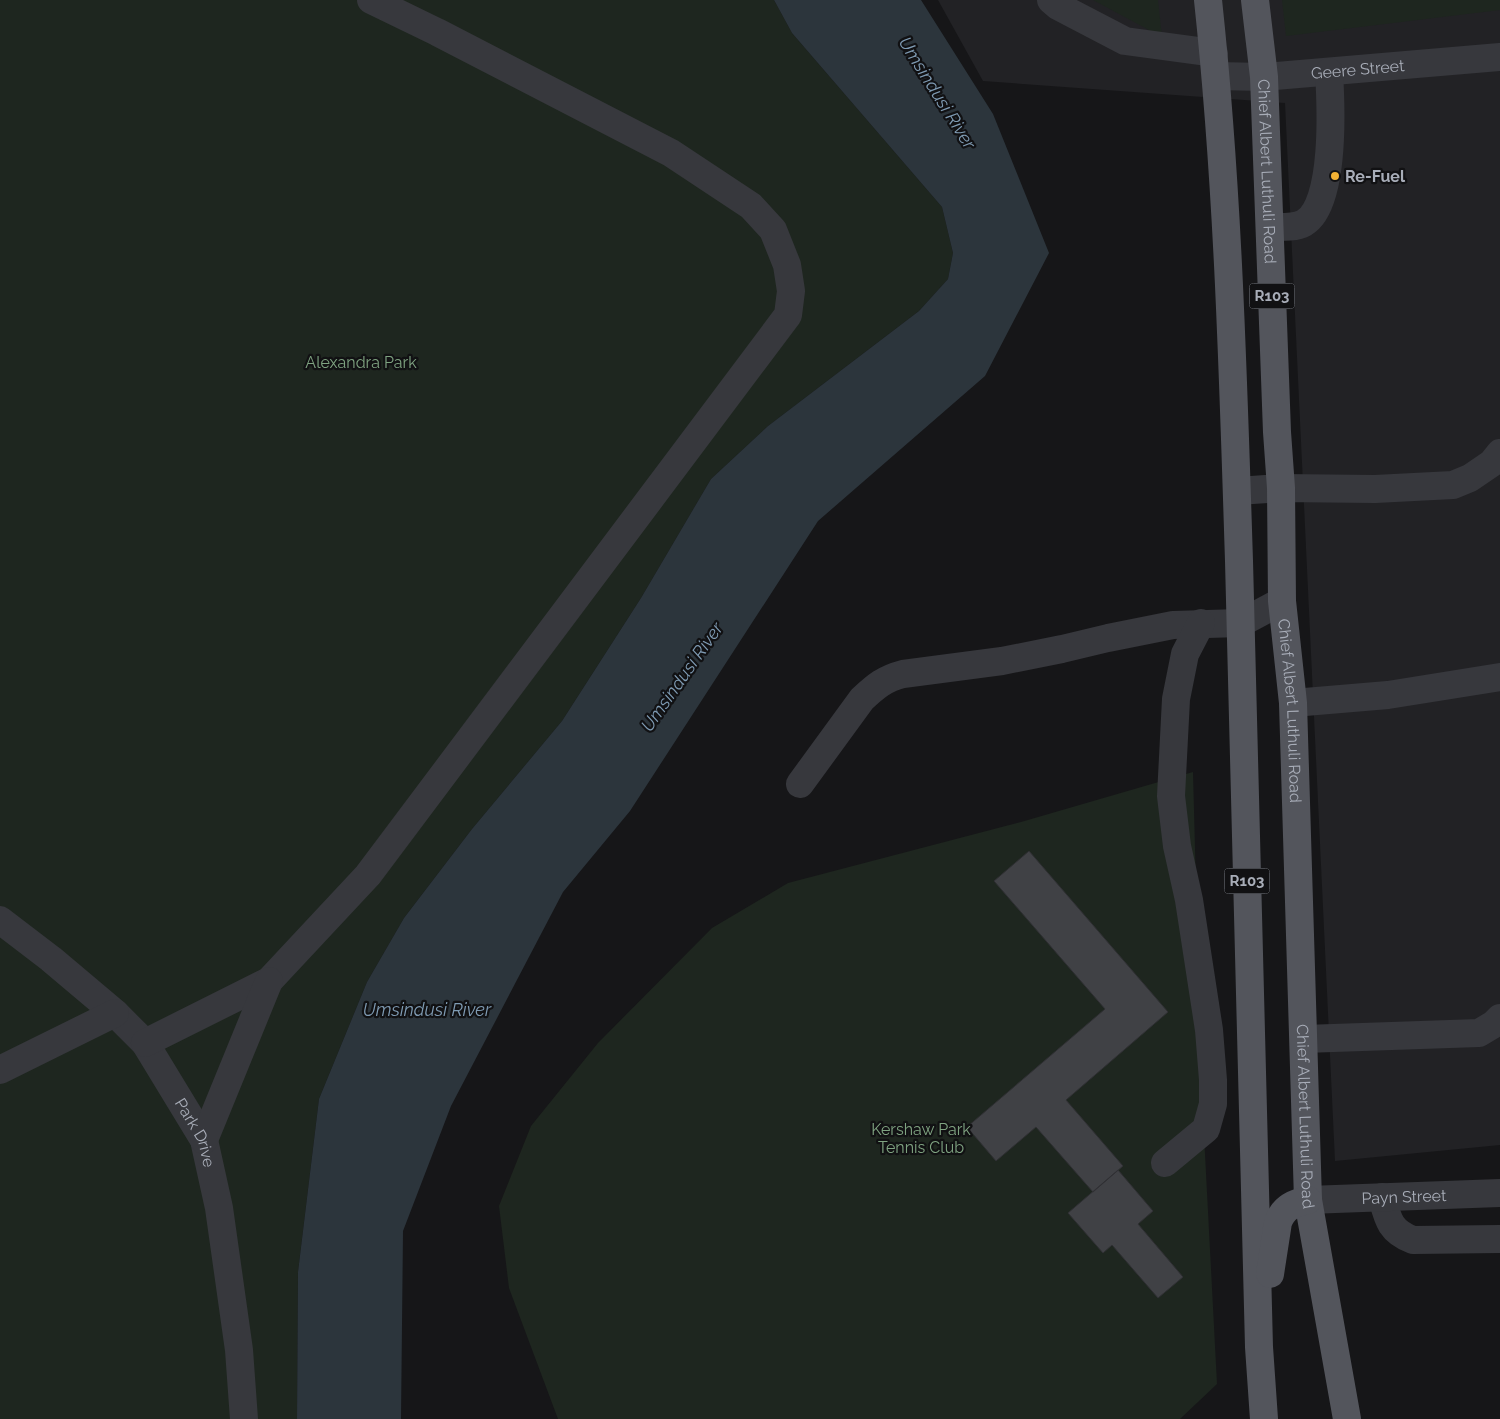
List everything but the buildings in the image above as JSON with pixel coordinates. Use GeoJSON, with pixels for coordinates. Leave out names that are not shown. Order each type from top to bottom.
{"type":"FeatureCollection","features":[{"type":"Feature","properties":{"kind":"main road","name":"R103"},"geometry":{"type":"LineString","coordinates":[[1208,0],[1222,154],[1237,491],[1259,1347],[1264,1419]]}},
{"type":"Feature","properties":{"kind":"main road","name":"Chief Albert Luthuli Road"},"geometry":{"type":"LineString","coordinates":[[1255,0],[1264,78],[1276,432],[1281,488],[1282,601],[1293,703],[1308,1200],[1347,1419]]}},
{"type":"Feature","properties":{"kind":"main road"},"geometry":{"type":"LineString","coordinates":[[1259,1347],[1278,1222],[1281,1215],[1290,1205],[1308,1200]]}},
{"type":"Feature","properties":{"kind":"street"},"geometry":{"type":"LineString","coordinates":[[145,1043],[269,981],[368,875],[788,315],[791,291],[787,265],[773,230],[751,206],[671,153],[371,0]]}},
{"type":"Feature","properties":{"kind":"street","name":"Geere Street"},"geometry":{"type":"LineString","coordinates":[[1051,0],[1058,6],[1126,41],[1264,78],[1500,57]]}},
{"type":"Feature","properties":{"kind":"street"},"geometry":{"type":"LineString","coordinates":[[1270,227],[1303,224],[1311,218],[1323,193],[1328,163],[1330,126],[1329,72]]}},
{"type":"Feature","properties":{"kind":"street"},"geometry":{"type":"LineString","coordinates":[[1237,491],[1281,488],[1375,489],[1453,485],[1470,478],[1492,463],[1500,453]]}},
{"type":"Feature","properties":{"kind":"street"},"geometry":{"type":"LineString","coordinates":[[800,784],[862,699],[887,678],[903,674],[1002,661],[1164,627],[1202,623],[1241,622],[1282,601]]}},
{"type":"Feature","properties":{"kind":"street"},"geometry":{"type":"LineString","coordinates":[[1165,1163],[1206,1129],[1213,1104],[1209,1030],[1189,900],[1177,846],[1171,796],[1176,699],[1185,654],[1202,623]]}},
{"type":"Feature","properties":{"kind":"street"},"geometry":{"type":"LineString","coordinates":[[1293,703],[1388,694],[1500,677]]}},
{"type":"Feature","properties":{"kind":"street","name":"Park Drive"},"geometry":{"type":"LineString","coordinates":[[0,920],[51,959],[115,1013],[145,1043],[204,1140],[219,1208],[239,1350],[244,1419]]}},
{"type":"Feature","properties":{"kind":"street"},"geometry":{"type":"LineString","coordinates":[[204,1140],[269,981]]}},
{"type":"Feature","properties":{"kind":"street"},"geometry":{"type":"LineString","coordinates":[[0,1070],[115,1013]]}},
{"type":"Feature","properties":{"kind":"street"},"geometry":{"type":"LineString","coordinates":[[1304,1039],[1478,1032],[1494,1024],[1500,1018]]}},
{"type":"Feature","properties":{"kind":"street","name":"Payn Street"},"geometry":{"type":"LineString","coordinates":[[1308,1200],[1500,1193]]}},
{"type":"Feature","properties":{"kind":"street"},"geometry":{"type":"LineString","coordinates":[[1382,1198],[1393,1228],[1414,1240],[1500,1239]]}},
{"type":"Feature","properties":{"kind":"shaded area"},"geometry":{"type":"Polygon","coordinates":[[[938,0],[1500,0],[1500,1145],[1335,1161],[1285,103],[983,81],[938,0]]]}},
{"type":"Feature","properties":{"kind":"green space","name":"Alexandra Park"},"geometry":{"type":"Polygon","coordinates":[[[0,0],[774,0],[792,33],[942,207],[953,253],[948,279],[919,311],[768,426],[711,479],[641,598],[562,721],[472,829],[404,918],[367,982],[319,1099],[298,1272],[297,1419],[0,1419],[0,0]]]}},
{"type":"Feature","properties":{"kind":"green space"},"geometry":{"type":"Polygon","coordinates":[[[1093,0],[1158,0],[1162,37],[1093,0]]]}},
{"type":"Feature","properties":{"kind":"green space"},"geometry":{"type":"Polygon","coordinates":[[[1282,0],[1500,0],[1500,10],[1286,36],[1282,0]]]}},
{"type":"Feature","properties":{"kind":"green space","name":"Kershaw Park Tennis Club"},"geometry":{"type":"Polygon","coordinates":[[[1193,772],[1201,1077],[1217,1384],[1180,1419],[558,1419],[509,1288],[499,1206],[531,1126],[598,1043],[712,928],[788,883],[1021,822],[1193,772]]]}},
{"type":"Feature","properties":{"kind":"water","name":"Umsindusi River"},"geometry":{"type":"Polygon","coordinates":[[[774,0],[921,0],[993,114],[1049,253],[985,376],[818,521],[630,811],[563,892],[451,1106],[403,1231],[401,1419],[297,1419],[298,1272],[319,1099],[367,982],[404,918],[472,829],[562,721],[641,598],[711,479],[768,426],[919,311],[948,279],[953,253],[942,207],[792,33],[774,0]]]}},
{"type":"Feature","properties":{"kind":"place","name":"Re-Fuel"},"geometry":{"type":"Point","coordinates":[1335,176]}}]}
